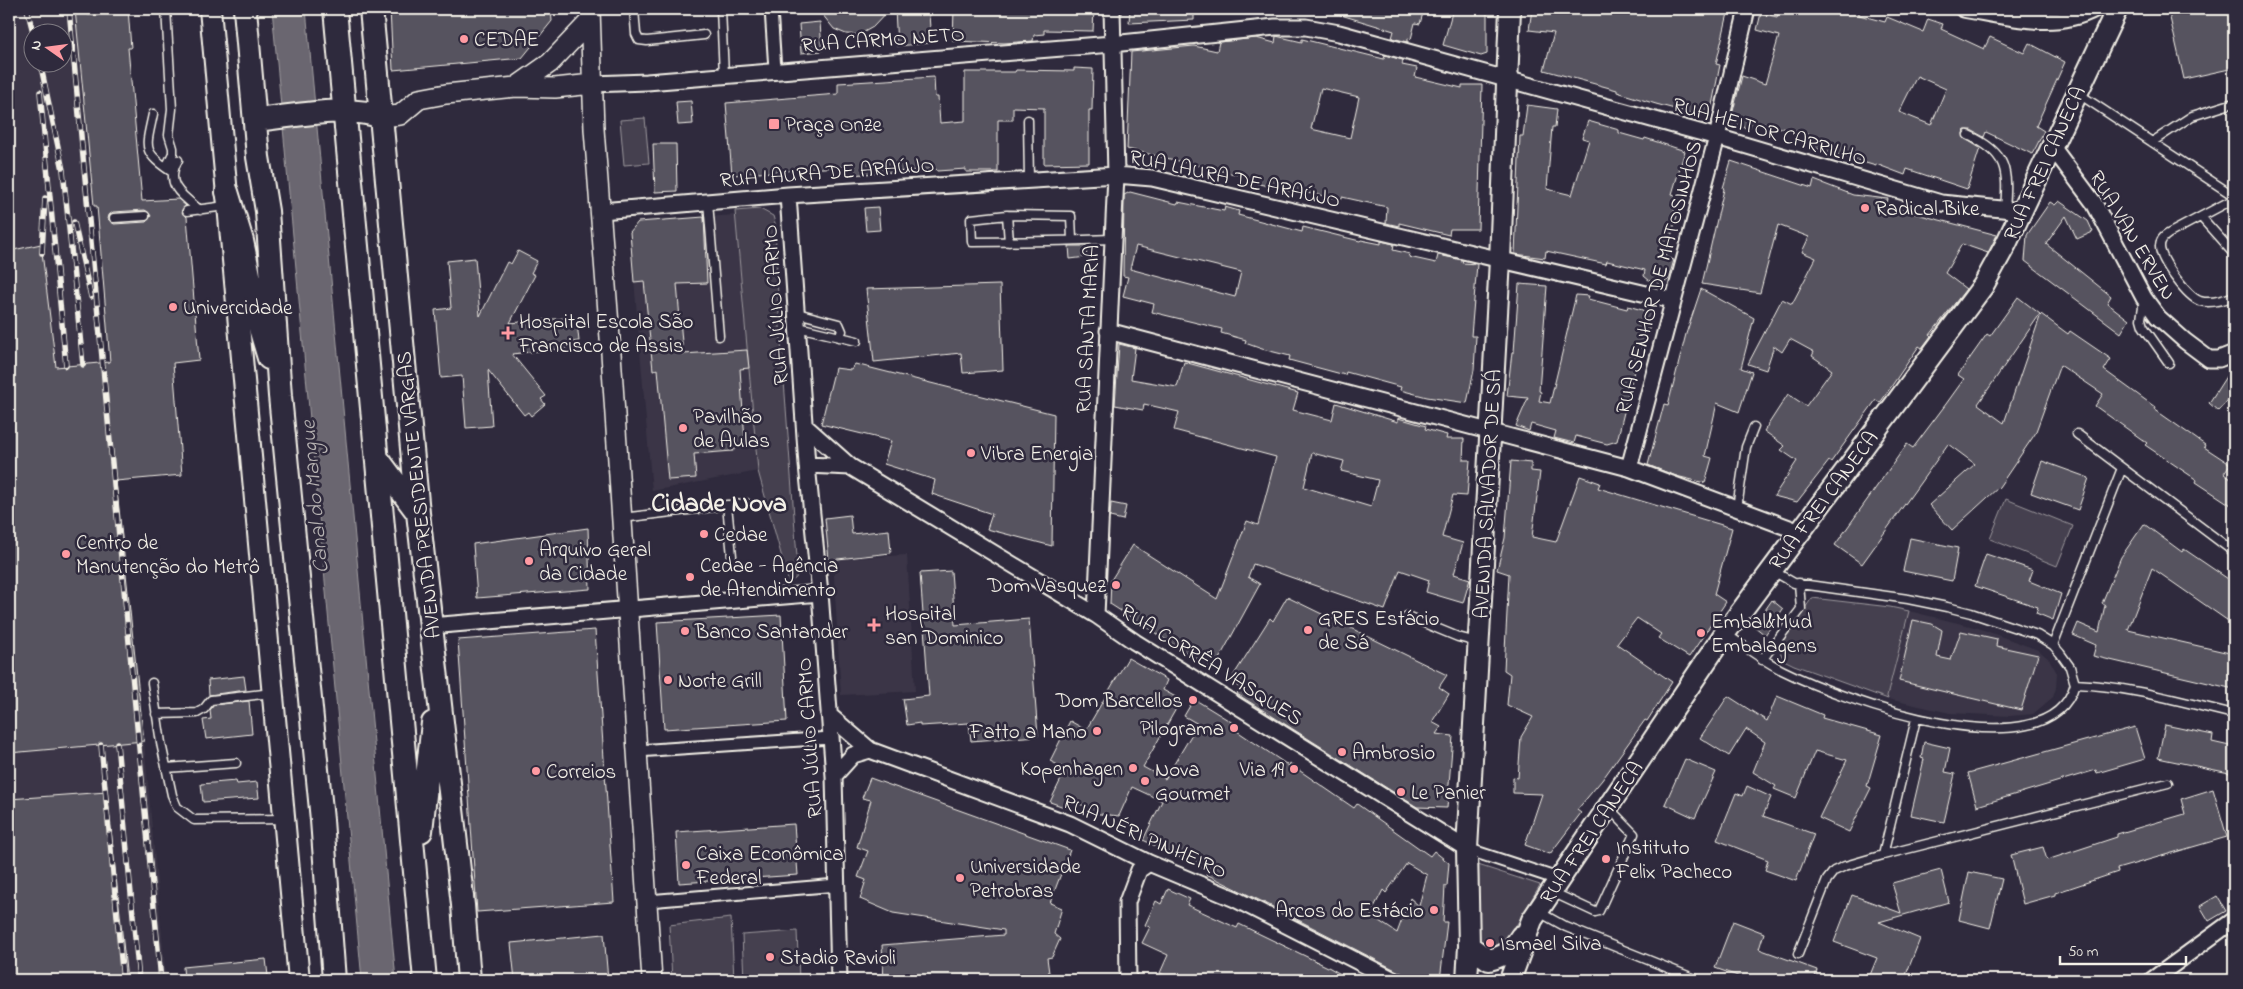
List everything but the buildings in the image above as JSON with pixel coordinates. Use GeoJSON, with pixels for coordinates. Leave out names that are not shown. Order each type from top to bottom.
{"type":"FeatureCollection","features":[{"type":"Feature","properties":{"kind":"main road"},"geometry":{"type":"LineString","coordinates":[[210,9],[298,980]]}},
{"type":"Feature","properties":{"kind":"main road"},"geometry":{"type":"LineString","coordinates":[[245,9],[258,157],[267,211],[280,396],[322,820],[334,980]]}},
{"type":"Feature","properties":{"kind":"main road","name":"AVENIDA PRESIDENTE VARGAS"},"geometry":{"type":"LineString","coordinates":[[335,9],[425,980]]}},
{"type":"Feature","properties":{"kind":"main road","name":"AVENIDA PRESIDENTE VARGAS"},"geometry":{"type":"LineString","coordinates":[[371,9],[418,513],[463,904],[468,980]]}},
{"type":"Feature","properties":{"kind":"main road","name":"AVENIDA SALVADOR DE SÁ"},"geometry":{"type":"LineString","coordinates":[[1466,980],[1468,849],[1500,260],[1510,9]]}},
{"type":"Feature","properties":{"kind":"main road","name":"RUA FREI CANECA"},"geometry":{"type":"LineString","coordinates":[[1510,980],[1534,915],[1725,633],[1983,286],[2014,211],[2053,148],[2117,9]]}},
{"type":"Feature","properties":{"kind":"main road"},"geometry":{"type":"LineString","coordinates":[[255,120],[344,111],[369,112],[381,117]]}},
{"type":"Feature","properties":{"kind":"main road"},"geometry":{"type":"LineString","coordinates":[[228,201],[242,242],[260,328],[280,396]]}},
{"type":"Feature","properties":{"kind":"main road"},"geometry":{"type":"LineString","coordinates":[[377,458],[418,513]]}},
{"type":"Feature","properties":{"kind":"main road"},"geometry":{"type":"LineString","coordinates":[[416,876],[437,682]]}},
{"type":"Feature","properties":{"kind":"main road"},"geometry":{"type":"LineString","coordinates":[[1468,946],[1490,960],[1502,957],[1512,950],[1534,915]]}},
{"type":"Feature","properties":{"kind":"street"},"geometry":{"type":"LineString","coordinates":[[771,9],[775,70]]}},
{"type":"Feature","properties":{"kind":"street","name":"RUA SANTA MARIA"},"geometry":{"type":"LineString","coordinates":[[1096,615],[1116,175],[1112,9]]}},
{"type":"Feature","properties":{"kind":"street","name":"RUA SENHOR DE MATOSINHOS"},"geometry":{"type":"LineString","coordinates":[[1629,468],[1672,300],[1717,137],[1747,9]]}},
{"type":"Feature","properties":{"kind":"street"},"geometry":{"type":"LineString","coordinates":[[1963,9],[2024,19],[2057,21],[2086,14],[2095,9]]}},
{"type":"Feature","properties":{"kind":"street"},"geometry":{"type":"LineString","coordinates":[[590,15],[592,84],[652,980]]}},
{"type":"Feature","properties":{"kind":"street"},"geometry":{"type":"LineString","coordinates":[[516,87],[550,63],[590,15]]}},
{"type":"Feature","properties":{"kind":"street","name":"RUA CARMO NETO"},"geometry":{"type":"LineString","coordinates":[[381,117],[400,115],[419,99],[446,94],[516,87],[555,88],[1112,44],[1275,27],[1306,27],[1339,33],[1508,80]]}},
{"type":"Feature","properties":{"kind":"street","name":"RUA HEITOR CARRILHO"},"geometry":{"type":"LineString","coordinates":[[1508,80],[1717,137],[1941,203],[2014,211]]}},
{"type":"Feature","properties":{"kind":"street","name":"RUA VAN ERVEN"},"geometry":{"type":"LineString","coordinates":[[2053,148],[2094,203],[2144,298],[2158,317],[2209,360],[2219,359],[2234,353]]}},
{"type":"Feature","properties":{"kind":"street","name":"RUA LAURA DE ARAÚJO"},"geometry":{"type":"LineString","coordinates":[[601,211],[788,195],[1116,175],[1152,178],[1672,300]]}},
{"type":"Feature","properties":{"kind":"street","name":"RUA JÚLIO CARMO"},"geometry":{"type":"LineString","coordinates":[[788,195],[807,465],[820,593],[834,776],[839,980]]}},
{"type":"Feature","properties":{"kind":"street"},"geometry":{"type":"LineString","coordinates":[[1108,331],[1629,468],[1800,532]]}},
{"type":"Feature","properties":{"kind":"street","name":"RUA CORRÊA VASQUES"},"geometry":{"type":"LineString","coordinates":[[805,426],[851,467],[1096,615],[1135,642],[1468,849],[1554,885]]}},
{"type":"Feature","properties":{"kind":"street","name":"RUA CORRÊA VASQUES"},"geometry":{"type":"LineString","coordinates":[[807,465],[851,467]]}},
{"type":"Feature","properties":{"kind":"street"},"geometry":{"type":"LineString","coordinates":[[430,626],[820,593]]}},
{"type":"Feature","properties":{"kind":"street","name":"RUA NÉRI PINHEIRO"},"geometry":{"type":"LineString","coordinates":[[829,715],[870,750],[1070,824],[1149,863],[1235,899],[1394,980]]}},
{"type":"Feature","properties":{"kind":"street"},"geometry":{"type":"LineString","coordinates":[[637,751],[831,738]]}},
{"type":"Feature","properties":{"kind":"street"},"geometry":{"type":"LineString","coordinates":[[834,776],[852,755],[870,750]]}},
{"type":"Feature","properties":{"kind":"street"},"geometry":{"type":"LineString","coordinates":[[1128,980],[1127,902],[1138,870],[1149,863]]}},
{"type":"Feature","properties":{"kind":"street"},"geometry":{"type":"LineString","coordinates":[[648,901],[837,885]]}},
{"type":"Feature","properties":{"kind":"street"},"geometry":{"type":"LineString","coordinates":[[2152,980],[2234,920]]}},
{"type":"Feature","properties":{"kind":"lane"},"geometry":{"type":"LineString","coordinates":[[166,9],[172,109],[169,135],[173,148],[169,170],[173,183],[200,210]]}},
{"type":"Feature","properties":{"kind":"lane"},"geometry":{"type":"LineString","coordinates":[[634,9],[636,34],[639,40],[647,41],[704,35]]}},
{"type":"Feature","properties":{"kind":"lane"},"geometry":{"type":"LineString","coordinates":[[721,9],[724,75]]}},
{"type":"Feature","properties":{"kind":"lane"},"geometry":{"type":"LineString","coordinates":[[2077,93],[2234,198],[2164,237],[2160,248],[2164,261],[2193,299],[2208,302],[2234,296]]}},
{"type":"Feature","properties":{"kind":"lane"},"geometry":{"type":"LineString","coordinates":[[2152,142],[2192,116],[2234,103]]}},
{"type":"Feature","properties":{"kind":"lane"},"geometry":{"type":"LineString","coordinates":[[153,114],[147,142],[148,153],[169,170]]}},
{"type":"Feature","properties":{"kind":"lane"},"geometry":{"type":"LineString","coordinates":[[1028,120],[1029,180]]}},
{"type":"Feature","properties":{"kind":"lane"},"geometry":{"type":"LineString","coordinates":[[1968,135],[1992,148],[2002,161],[2014,211]]}},
{"type":"Feature","properties":{"kind":"lane"},"geometry":{"type":"LineString","coordinates":[[169,170],[178,160]]}},
{"type":"Feature","properties":{"kind":"lane"},"geometry":{"type":"LineString","coordinates":[[186,211],[200,210],[228,201]]}},
{"type":"Feature","properties":{"kind":"lane"},"geometry":{"type":"LineString","coordinates":[[708,202],[719,336]]}},
{"type":"Feature","properties":{"kind":"lane"},"geometry":{"type":"LineString","coordinates":[[114,218],[146,216]]}},
{"type":"Feature","properties":{"kind":"lane"},"geometry":{"type":"LineString","coordinates":[[1072,240],[1071,216],[1007,216],[971,219],[972,242],[1008,242],[1112,239]]}},
{"type":"Feature","properties":{"kind":"lane"},"geometry":{"type":"LineString","coordinates":[[1007,216],[1008,242]]}},
{"type":"Feature","properties":{"kind":"lane"},"geometry":{"type":"LineString","coordinates":[[2201,216],[2234,254]]}},
{"type":"Feature","properties":{"kind":"lane"},"geometry":{"type":"LineString","coordinates":[[2144,298],[2142,326],[2168,363]]}},
{"type":"Feature","properties":{"kind":"lane"},"geometry":{"type":"LineString","coordinates":[[798,320],[840,324],[842,331],[839,337]]}},
{"type":"Feature","properties":{"kind":"lane"},"geometry":{"type":"LineString","coordinates":[[798,320],[839,337],[857,341]]}},
{"type":"Feature","properties":{"kind":"lane"},"geometry":{"type":"LineString","coordinates":[[1737,508],[1746,447],[1754,427]]}},
{"type":"Feature","properties":{"kind":"lane"},"geometry":{"type":"LineString","coordinates":[[2076,434],[2234,552]]}},
{"type":"Feature","properties":{"kind":"lane"},"geometry":{"type":"LineString","coordinates":[[2053,645],[2122,468]]}},
{"type":"Feature","properties":{"kind":"lane"},"geometry":{"type":"LineString","coordinates":[[622,518],[746,503]]}},
{"type":"Feature","properties":{"kind":"lane"},"geometry":{"type":"LineString","coordinates":[[727,505],[732,556]]}},
{"type":"Feature","properties":{"kind":"lane"},"geometry":{"type":"LineString","coordinates":[[1725,633],[1762,660],[1828,690],[1882,710],[1916,719],[1956,726],[1992,728],[2039,722],[2048,719],[2067,703],[2075,684],[2070,667],[2053,645],[2037,635],[1947,607],[1799,583],[1784,578],[1771,570]]}},
{"type":"Feature","properties":{"kind":"lane"},"geometry":{"type":"LineString","coordinates":[[1762,660],[1801,609],[1799,583]]}},
{"type":"Feature","properties":{"kind":"lane"},"geometry":{"type":"LineString","coordinates":[[1407,616],[1458,637],[1478,642]]}},
{"type":"Feature","properties":{"kind":"lane"},"geometry":{"type":"LineString","coordinates":[[152,683],[166,768],[177,807],[194,820],[284,819]]}},
{"type":"Feature","properties":{"kind":"lane"},"geometry":{"type":"LineString","coordinates":[[2075,684],[2100,685],[2135,691],[2234,714]]}},
{"type":"Feature","properties":{"kind":"lane"},"geometry":{"type":"LineString","coordinates":[[156,714],[196,713],[204,709],[211,700],[272,693]]}},
{"type":"Feature","properties":{"kind":"lane"},"geometry":{"type":"LineString","coordinates":[[1883,855],[1916,719]]}},
{"type":"Feature","properties":{"kind":"lane"},"geometry":{"type":"LineString","coordinates":[[166,768],[236,763]]}},
{"type":"Feature","properties":{"kind":"lane"},"geometry":{"type":"LineString","coordinates":[[1798,954],[1827,880],[1834,870],[1883,855],[2168,782]]}},
{"type":"Feature","properties":{"kind":"lane"},"geometry":{"type":"LineString","coordinates":[[1554,885],[1595,912],[1599,911],[1634,834],[1608,807]]}},
{"type":"Feature","properties":{"kind":"lane"},"geometry":{"type":"LineString","coordinates":[[1534,915],[1698,980]]}},
{"type":"Feature","properties":{"kind":"shaded area"},"geometry":{"type":"Polygon","coordinates":[[[9,9],[75,9],[102,347],[144,741],[166,980],[9,980],[9,9]]]}},
{"type":"Feature","properties":{"kind":"shaded area"},"geometry":{"type":"Polygon","coordinates":[[[272,9],[306,9],[396,980],[362,980],[272,9]]]}},
{"type":"Feature","properties":{"kind":"shaded area"},"geometry":{"type":"Polygon","coordinates":[[[645,118],[649,163],[624,165],[620,120],[645,118]]]}},
{"type":"Feature","properties":{"kind":"shaded area"},"geometry":{"type":"Polygon","coordinates":[[[760,209],[773,216],[775,223],[778,299],[798,571],[796,578],[789,583],[758,471],[735,211],[760,209]]]}},
{"type":"Feature","properties":{"kind":"shaded area"},"geometry":{"type":"Polygon","coordinates":[[[735,215],[758,471],[652,491],[630,232],[638,222],[735,215]]]}},
{"type":"Feature","properties":{"kind":"shaded area"},"geometry":{"type":"Polygon","coordinates":[[[2006,499],[2073,526],[2057,566],[1990,539],[2006,499]]]}},
{"type":"Feature","properties":{"kind":"shaded area","name":"Hospital san Dominico"},"geometry":{"type":"Polygon","coordinates":[[[907,555],[915,691],[841,695],[833,559],[907,555]]]}},
{"type":"Feature","properties":{"kind":"shaded area"},"geometry":{"type":"Polygon","coordinates":[[[1812,598],[1909,611],[1887,696],[1888,699],[1784,660],[1779,650],[1780,644],[1812,598]]]}},
{"type":"Feature","properties":{"kind":"shaded area"},"geometry":{"type":"Polygon","coordinates":[[[1909,611],[1978,628],[2038,650],[2049,659],[2057,673],[2053,697],[2033,714],[2010,716],[1950,713],[1888,699],[1887,696],[1909,611]]]}},
{"type":"Feature","properties":{"kind":"shaded area"},"geometry":{"type":"Polygon","coordinates":[[[1478,865],[1540,885],[1503,948],[1494,955],[1477,945],[1478,865]]]}},
{"type":"Feature","properties":{"kind":"shaded area"},"geometry":{"type":"Polygon","coordinates":[[[731,918],[734,980],[672,980],[669,925],[731,918]]]}},
{"type":"Feature","properties":{"kind":"shaded area","name":"Stadio Ravioli"},"geometry":{"type":"Polygon","coordinates":[[[797,931],[799,980],[744,980],[742,935],[797,931]]]}},
{"type":"Feature","properties":{"kind":"railway"},"geometry":{"type":"LineString","coordinates":[[27,9],[30,22]]}},
{"type":"Feature","properties":{"kind":"railway"},"geometry":{"type":"LineString","coordinates":[[69,9],[161,980]]}},
{"type":"Feature","properties":{"kind":"railway"},"geometry":{"type":"LineString","coordinates":[[42,72],[63,170],[83,365]]}},
{"type":"Feature","properties":{"kind":"railway"},"geometry":{"type":"LineString","coordinates":[[40,92],[66,366]]}},
{"type":"Feature","properties":{"kind":"railway"},"geometry":{"type":"LineString","coordinates":[[42,253],[45,198]]}},
{"type":"Feature","properties":{"kind":"railway"},"geometry":{"type":"LineString","coordinates":[[74,222],[91,297]]}},
{"type":"Feature","properties":{"kind":"railway"},"geometry":{"type":"LineString","coordinates":[[117,743],[139,980]]}},
{"type":"Feature","properties":{"kind":"railway"},"geometry":{"type":"LineString","coordinates":[[101,745],[123,980]]}},
{"type":"Feature","properties":{"kind":"place","name":"CEDAE"},"geometry":{"type":"Point","coordinates":[464,39]}},
{"type":"Feature","properties":{"kind":"place","name":"Praça Onze"},"geometry":{"type":"Point","coordinates":[774,124]}},
{"type":"Feature","properties":{"kind":"place","name":"Radical Bike"},"geometry":{"type":"Point","coordinates":[1865,208]}},
{"type":"Feature","properties":{"kind":"place","name":"Univercidade"},"geometry":{"type":"Point","coordinates":[173,307]}},
{"type":"Feature","properties":{"kind":"place","name":"Hospital Escola São Francisco de Assis"},"geometry":{"type":"Point","coordinates":[508,333]}},
{"type":"Feature","properties":{"kind":"place","name":"Pavilhão de Aulas"},"geometry":{"type":"Point","coordinates":[683,428]}},
{"type":"Feature","properties":{"kind":"place","name":"Vibra Energia"},"geometry":{"type":"Point","coordinates":[971,453]}},
{"type":"Feature","properties":{"kind":"place","name":"Cedae"},"geometry":{"type":"Point","coordinates":[704,534]}},
{"type":"Feature","properties":{"kind":"place","name":"Centro de Manutenção do Metrô"},"geometry":{"type":"Point","coordinates":[66,554]}},
{"type":"Feature","properties":{"kind":"place","name":"Arquivo Geral da Cidade"},"geometry":{"type":"Point","coordinates":[529,561]}},
{"type":"Feature","properties":{"kind":"place","name":"Cedae - Agência de Atendimento"},"geometry":{"type":"Point","coordinates":[690,577]}},
{"type":"Feature","properties":{"kind":"place","name":"Dom Vasquez"},"geometry":{"type":"Point","coordinates":[1116,585]}},
{"type":"Feature","properties":{"kind":"place","name":"Hospital san Dominico"},"geometry":{"type":"Point","coordinates":[874,625]}},
{"type":"Feature","properties":{"kind":"place","name":"GRES Estácio de Sá"},"geometry":{"type":"Point","coordinates":[1308,630]}},
{"type":"Feature","properties":{"kind":"place","name":"Banco Santander"},"geometry":{"type":"Point","coordinates":[685,631]}},
{"type":"Feature","properties":{"kind":"place","name":"Embal&Mud Embalagens"},"geometry":{"type":"Point","coordinates":[1701,633]}},
{"type":"Feature","properties":{"kind":"place","name":"Norte Grill"},"geometry":{"type":"Point","coordinates":[668,680]}},
{"type":"Feature","properties":{"kind":"place","name":"Dom Barcellos"},"geometry":{"type":"Point","coordinates":[1193,700]}},
{"type":"Feature","properties":{"kind":"place","name":"Pilograma"},"geometry":{"type":"Point","coordinates":[1234,728]}},
{"type":"Feature","properties":{"kind":"place","name":"Fatto a Mano"},"geometry":{"type":"Point","coordinates":[1097,731]}},
{"type":"Feature","properties":{"kind":"place","name":"Ambrosio"},"geometry":{"type":"Point","coordinates":[1342,752]}},
{"type":"Feature","properties":{"kind":"place","name":"Kopenhagen"},"geometry":{"type":"Point","coordinates":[1133,768]}},
{"type":"Feature","properties":{"kind":"place","name":"Via 19"},"geometry":{"type":"Point","coordinates":[1294,769]}},
{"type":"Feature","properties":{"kind":"place","name":"Correios"},"geometry":{"type":"Point","coordinates":[536,771]}},
{"type":"Feature","properties":{"kind":"place","name":"Nova Gourmet"},"geometry":{"type":"Point","coordinates":[1145,781]}},
{"type":"Feature","properties":{"kind":"place","name":"Le Panier"},"geometry":{"type":"Point","coordinates":[1401,792]}},
{"type":"Feature","properties":{"kind":"place","name":"Instituto Felix Pacheco"},"geometry":{"type":"Point","coordinates":[1606,859]}},
{"type":"Feature","properties":{"kind":"place","name":"Caixa Econômica Federal"},"geometry":{"type":"Point","coordinates":[686,865]}},
{"type":"Feature","properties":{"kind":"place","name":"Universidade Petrobras"},"geometry":{"type":"Point","coordinates":[960,878]}},
{"type":"Feature","properties":{"kind":"place","name":"Arcos do Estácio"},"geometry":{"type":"Point","coordinates":[1434,910]}},
{"type":"Feature","properties":{"kind":"place","name":"Ismael Silva"},"geometry":{"type":"Point","coordinates":[1490,943]}},
{"type":"Feature","properties":{"kind":"place","name":"Stadio Ravioli"},"geometry":{"type":"Point","coordinates":[770,957]}},
{"type":"Feature","properties":{"kind":"district","name":"Cidade Nova"},"geometry":{"type":"Point","coordinates":[719,502]}},
{"type":"Feature","properties":{"kind":"water label","name":"Canal do Mangue"},"geometry":{"type":"Point","coordinates":[313,497]}}]}
